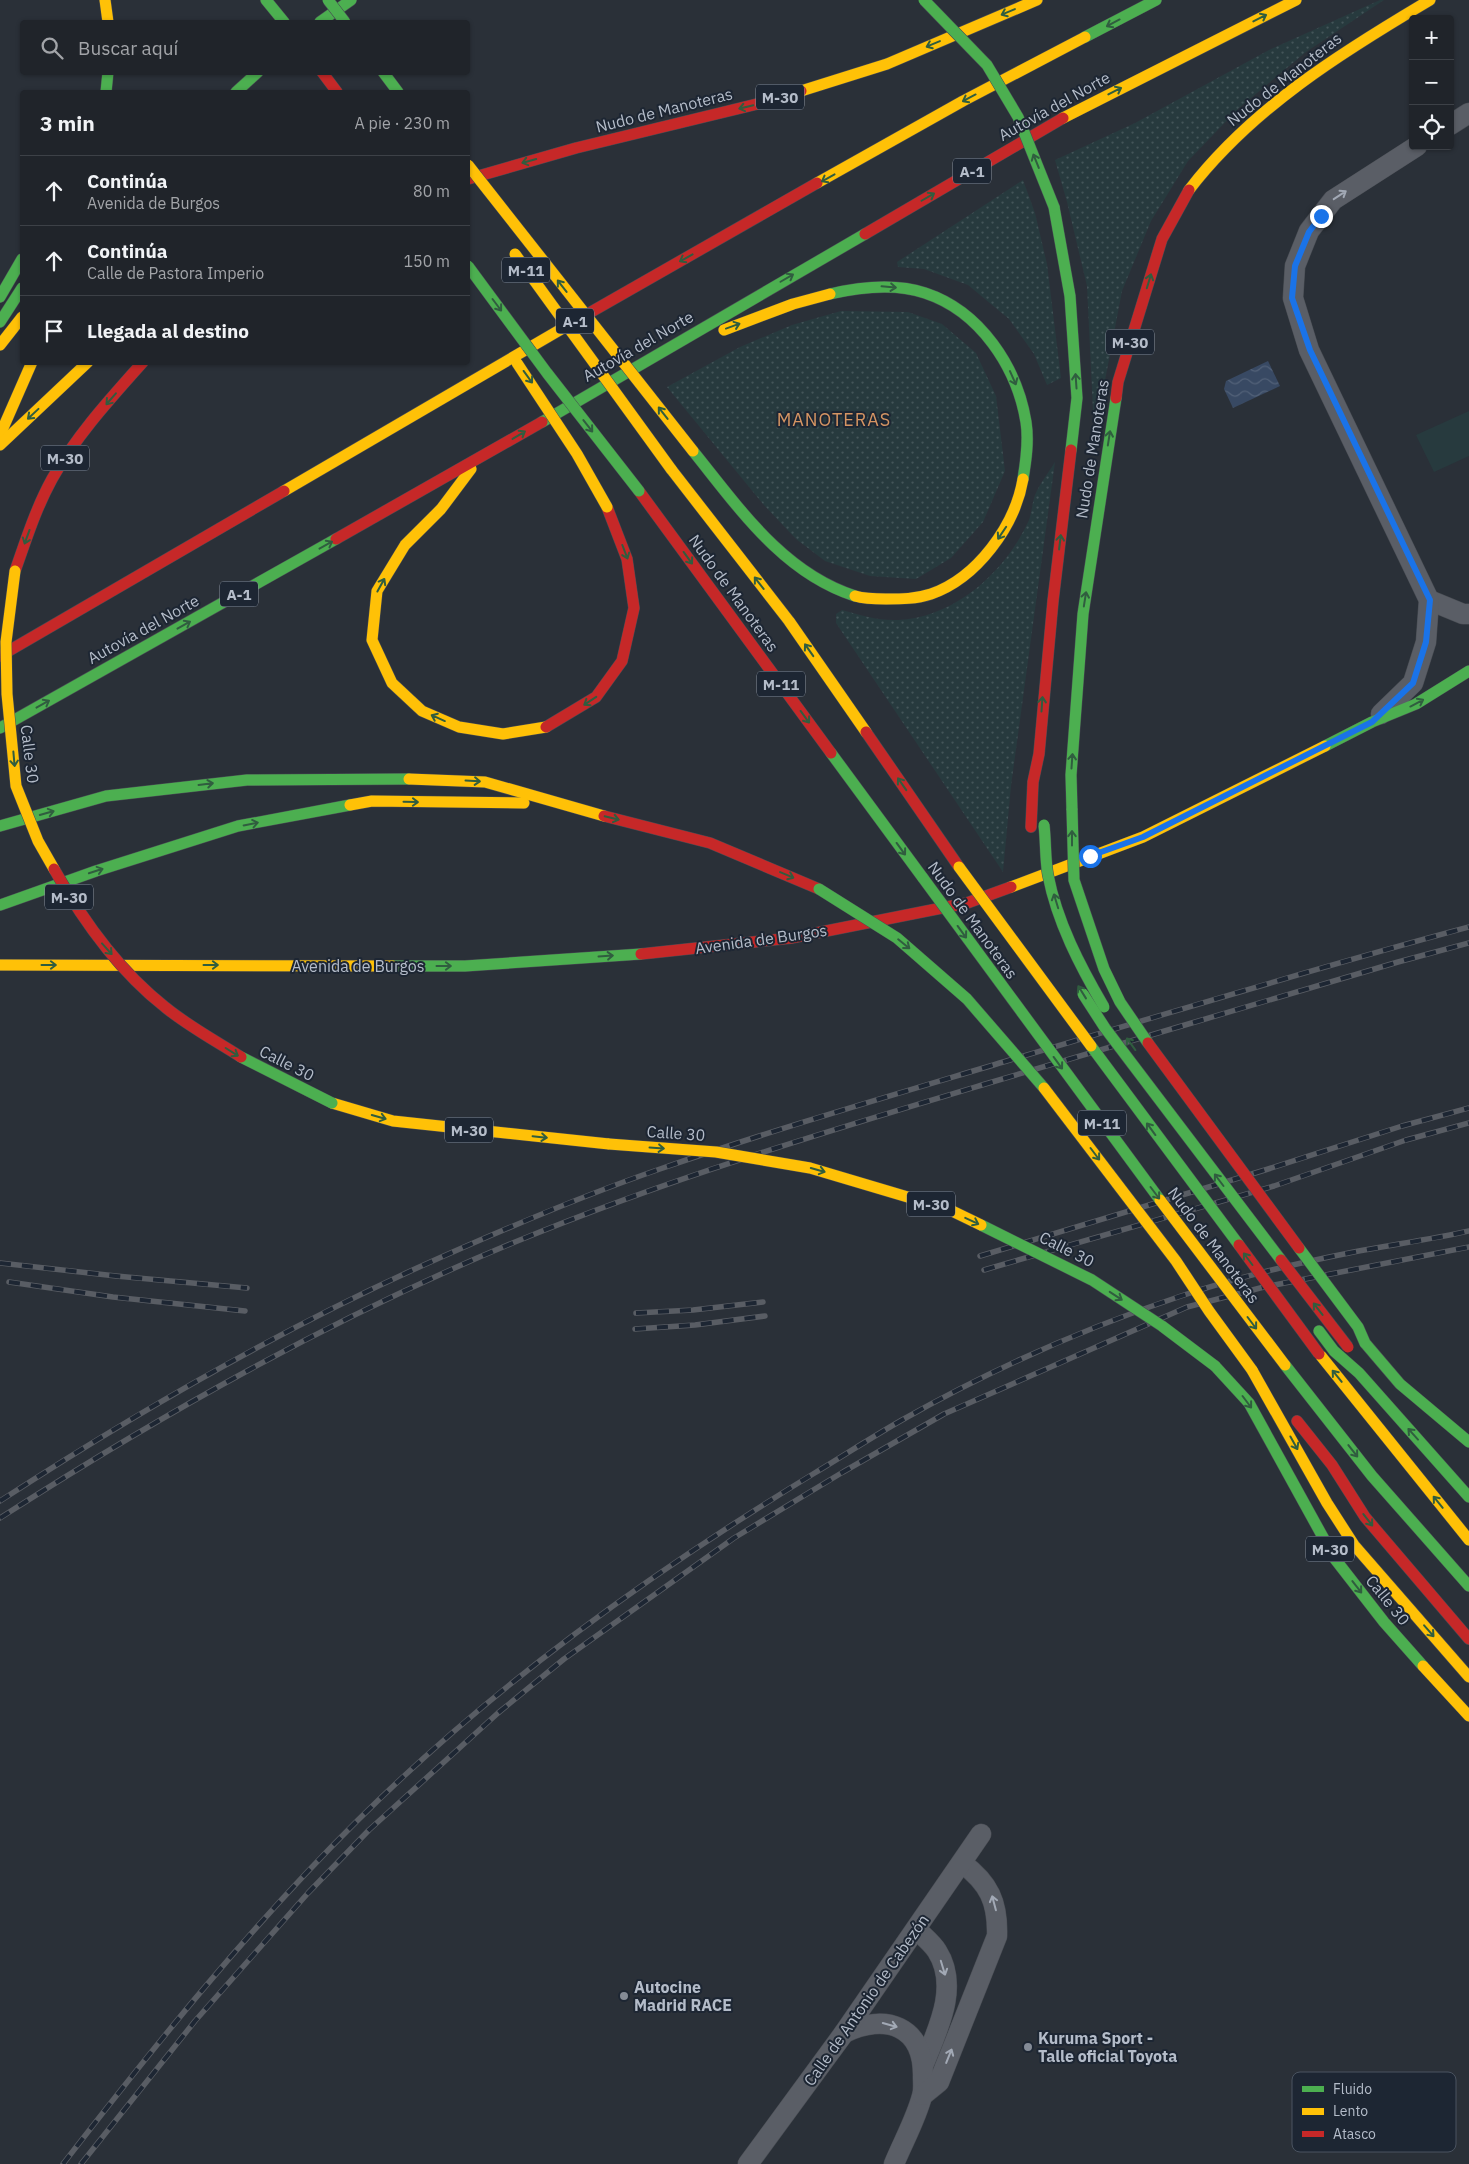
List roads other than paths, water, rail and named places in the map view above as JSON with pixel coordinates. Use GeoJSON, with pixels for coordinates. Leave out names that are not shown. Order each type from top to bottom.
{"type":"FeatureCollection","features":[{"type":"Feature","properties":{"kind":"main road"},"geometry":{"type":"LineString","coordinates":[[105,0],[108,20]]}},
{"type":"Feature","properties":{"kind":"main road"},"geometry":{"type":"LineString","coordinates":[[266,0],[282,20]]}},
{"type":"Feature","properties":{"kind":"main road"},"geometry":{"type":"LineString","coordinates":[[328,0],[343,20]]}},
{"type":"Feature","properties":{"kind":"main road"},"geometry":{"type":"LineString","coordinates":[[323,20],[351,0]]}},
{"type":"Feature","properties":{"kind":"main road"},"geometry":{"type":"LineString","coordinates":[[924,0],[987,65],[1018,117],[1054,207],[1070,296],[1077,398],[1053,601],[1036,770],[1033,782],[1033,836],[1042,901],[1053,933]]}},
{"type":"Feature","properties":{"kind":"main road","name":"Nudo de Manoteras"},"geometry":{"type":"LineString","coordinates":[[470,178],[576,148],[765,102],[887,64],[1037,0]]}},
{"type":"Feature","properties":{"kind":"main road","name":"A-1"},"geometry":{"type":"LineString","coordinates":[[0,656],[656,274],[963,101],[1156,0]]}},
{"type":"Feature","properties":{"kind":"main road","name":"Autovía del Norte"},"geometry":{"type":"LineString","coordinates":[[0,728],[478,460],[654,355],[1075,111],[1296,0]]}},
{"type":"Feature","properties":{"kind":"main road","name":"Nudo de Manoteras"},"geometry":{"type":"LineString","coordinates":[[1365,1343],[1355,1323],[1136,1028],[1120,1002],[1104,969],[1074,880],[1070,775],[1083,614],[1118,382],[1162,239],[1190,189],[1229,143],[1290,92],[1352,46],[1430,0]]}},
{"type":"Feature","properties":{"kind":"main road"},"geometry":{"type":"LineString","coordinates":[[106,90],[108,75]]}},
{"type":"Feature","properties":{"kind":"main road"},"geometry":{"type":"LineString","coordinates":[[239,90],[255,75]]}},
{"type":"Feature","properties":{"kind":"main road"},"geometry":{"type":"LineString","coordinates":[[324,75],[336,90]]}},
{"type":"Feature","properties":{"kind":"main road"},"geometry":{"type":"LineString","coordinates":[[385,75],[396,90]]}},
{"type":"Feature","properties":{"kind":"main road"},"geometry":{"type":"LineString","coordinates":[[470,168],[766,541],[810,576],[860,598],[906,600],[926,596],[953,583],[979,562],[1001,536],[1012,517],[1020,496],[1028,459],[1025,413],[1018,388],[1005,358],[972,320],[941,299],[914,290],[874,286],[855,287],[825,295],[654,355]]}},
{"type":"Feature","properties":{"kind":"main road","name":"Nudo de Manoteras"},"geometry":{"type":"LineString","coordinates":[[507,242],[671,469],[790,622],[959,867],[1042,980]]}},
{"type":"Feature","properties":{"kind":"main road"},"geometry":{"type":"LineString","coordinates":[[0,297],[20,262]]}},
{"type":"Feature","properties":{"kind":"main road","name":"Nudo de Manoteras"},"geometry":{"type":"LineString","coordinates":[[470,269],[547,373],[639,490],[1087,1103],[1285,1365],[1372,1476],[1469,1586]]}},
{"type":"Feature","properties":{"kind":"main road"},"geometry":{"type":"LineString","coordinates":[[0,322],[20,291]]}},
{"type":"Feature","properties":{"kind":"main road"},"geometry":{"type":"LineString","coordinates":[[0,345],[20,319]]}},
{"type":"Feature","properties":{"kind":"main road"},"geometry":{"type":"LineString","coordinates":[[478,460],[440,509],[404,546],[377,590],[372,640],[392,683],[422,711],[458,727],[503,734],[547,727],[596,697],[622,661],[634,608],[627,559],[606,507],[577,454],[508,350]]}},
{"type":"Feature","properties":{"kind":"main road"},"geometry":{"type":"LineString","coordinates":[[0,435],[31,365]]}},
{"type":"Feature","properties":{"kind":"main road"},"geometry":{"type":"LineString","coordinates":[[0,445],[85,365]]}},
{"type":"Feature","properties":{"kind":"main road","name":"Calle 30"},"geometry":{"type":"LineString","coordinates":[[140,365],[94,419],[60,465],[38,510],[15,571],[6,642],[7,694],[16,786],[38,841],[73,903],[102,944],[138,984],[166,1008],[249,1062],[332,1104],[393,1121],[608,1144],[716,1152],[810,1168],[948,1209],[1092,1280],[1162,1326],[1215,1366],[1249,1403],[1335,1559],[1384,1622],[1469,1716]]}},
{"type":"Feature","properties":{"kind":"main road","name":"Avenida de Burgos"},"geometry":{"type":"LineString","coordinates":[[0,965],[465,966],[628,955],[791,938],[967,903],[1143,837],[1372,722],[1416,704],[1469,671]]}},
{"type":"Feature","properties":{"kind":"main road"},"geometry":{"type":"LineString","coordinates":[[1036,770],[1042,789],[1049,878],[1061,918],[1081,967],[1114,1020],[1166,1089]]}},
{"type":"Feature","properties":{"kind":"main road"},"geometry":{"type":"LineString","coordinates":[[0,826],[106,796],[247,780],[427,779],[485,782],[583,811],[710,843],[819,889],[897,938],[967,999],[1023,1062],[1176,1260],[1209,1311],[1252,1370],[1327,1503],[1354,1545],[1469,1677]]}},
{"type":"Feature","properties":{"kind":"main road"},"geometry":{"type":"LineString","coordinates":[[0,905],[96,871],[238,826],[372,801],[565,805]]}},
{"type":"Feature","properties":{"kind":"main road"},"geometry":{"type":"LineString","coordinates":[[1042,980],[1320,1354],[1469,1540]]}},
{"type":"Feature","properties":{"kind":"main road","name":"M-11"},"geometry":{"type":"LineString","coordinates":[[1042,980],[1076,1011],[1237,1222]]}},
{"type":"Feature","properties":{"kind":"main road"},"geometry":{"type":"LineString","coordinates":[[1075,982],[1105,1028],[1348,1347],[1359,1372]]}},
{"type":"Feature","properties":{"kind":"main road"},"geometry":{"type":"LineString","coordinates":[[1177,1104],[1348,1329],[1365,1343]]}},
{"type":"Feature","properties":{"kind":"main road"},"geometry":{"type":"LineString","coordinates":[[1176,1260],[1218,1302]]}},
{"type":"Feature","properties":{"kind":"main road"},"geometry":{"type":"LineString","coordinates":[[1312,1322],[1334,1351],[1359,1372],[1469,1497]]}},
{"type":"Feature","properties":{"kind":"main road","name":"M-30"},"geometry":{"type":"LineString","coordinates":[[1365,1343],[1403,1388],[1469,1442]]}},
{"type":"Feature","properties":{"kind":"main road"},"geometry":{"type":"LineString","coordinates":[[1302,1385],[1332,1465]]}},
{"type":"Feature","properties":{"kind":"main road"},"geometry":{"type":"LineString","coordinates":[[1290,1409],[1299,1425],[1332,1465],[1364,1517],[1469,1639]]}},
{"type":"Feature","properties":{"kind":"street"},"geometry":{"type":"LineString","coordinates":[[1454,122],[1469,113]]}},
{"type":"Feature","properties":{"kind":"street"},"geometry":{"type":"LineString","coordinates":[[1372,722],[1413,683],[1426,642],[1430,600],[1310,350],[1292,298],[1295,266],[1309,232],[1333,200],[1411,150]]}},
{"type":"Feature","properties":{"kind":"street"},"geometry":{"type":"LineString","coordinates":[[1430,600],[1463,614],[1469,614]]}},
{"type":"Feature","properties":{"kind":"street","name":"Calle de Antonio de Cabezón"},"geometry":{"type":"LineString","coordinates":[[748,2164],[844,2033],[981,1834]]}},
{"type":"Feature","properties":{"kind":"street"},"geometry":{"type":"LineString","coordinates":[[922,2095],[939,2082],[997,1936],[998,1917],[991,1894],[975,1872],[962,1863]]}},
{"type":"Feature","properties":{"kind":"street"},"geometry":{"type":"LineString","coordinates":[[916,1929],[937,1951],[944,1967],[948,1987],[937,2032],[923,2066]]}},
{"type":"Feature","properties":{"kind":"street"},"geometry":{"type":"LineString","coordinates":[[844,2033],[876,2022],[892,2024],[906,2032],[918,2045],[923,2066],[922,2095],[894,2164]]}},
{"type":"Feature","properties":{"kind":"water"},"geometry":{"type":"Polygon","coordinates":[[[1268,361],[1280,386],[1233,408],[1224,389],[1226,381],[1268,361]]]}},
{"type":"Feature","properties":{"kind":"railway"},"geometry":{"type":"LineString","coordinates":[[0,1501],[153,1406],[310,1320],[417,1268],[568,1203],[703,1154],[834,1113],[1296,975],[1469,927]]}},
{"type":"Feature","properties":{"kind":"railway"},"geometry":{"type":"LineString","coordinates":[[0,1518],[187,1404],[316,1335],[448,1271],[572,1219],[688,1177],[864,1120],[1398,962],[1469,943]]}},
{"type":"Feature","properties":{"kind":"railway"},"geometry":{"type":"LineString","coordinates":[[980,1256],[1265,1170],[1402,1126],[1469,1108]]}},
{"type":"Feature","properties":{"kind":"railway"},"geometry":{"type":"LineString","coordinates":[[984,1270],[1274,1186],[1406,1140],[1469,1123]]}},
{"type":"Feature","properties":{"kind":"railway"},"geometry":{"type":"LineString","coordinates":[[63,2164],[204,1988],[317,1861],[357,1821],[463,1723],[518,1678],[575,1634],[692,1551],[902,1420],[969,1384],[1074,1336],[1145,1308],[1243,1277],[1328,1257],[1469,1231]]}},
{"type":"Feature","properties":{"kind":"railway"},"geometry":{"type":"LineString","coordinates":[[81,2164],[195,2021],[308,1893],[369,1830],[498,1713],[564,1659],[734,1538],[944,1414],[1187,1307],[1264,1287],[1469,1247]]}},
{"type":"Feature","properties":{"kind":"railway"},"geometry":{"type":"LineString","coordinates":[[0,1263],[247,1288]]}},
{"type":"Feature","properties":{"kind":"railway"},"geometry":{"type":"LineString","coordinates":[[9,1282],[113,1297],[245,1311]]}},
{"type":"Feature","properties":{"kind":"railway"},"geometry":{"type":"LineString","coordinates":[[636,1313],[693,1310],[763,1302]]}},
{"type":"Feature","properties":{"kind":"railway"},"geometry":{"type":"LineString","coordinates":[[635,1329],[695,1325],[765,1316]]}},
{"type":"Feature","properties":{"kind":"place","name":"Autocine Madrid RACE"},"geometry":{"type":"Point","coordinates":[624,1996]}},
{"type":"Feature","properties":{"kind":"place","name":"Kuruma Sport - Talle oficial Toyota"},"geometry":{"type":"Point","coordinates":[1028,2047]}},
{"type":"Feature","properties":{"kind":"district","name":"MANOTERAS"},"geometry":{"type":"Point","coordinates":[834,419]}}]}
